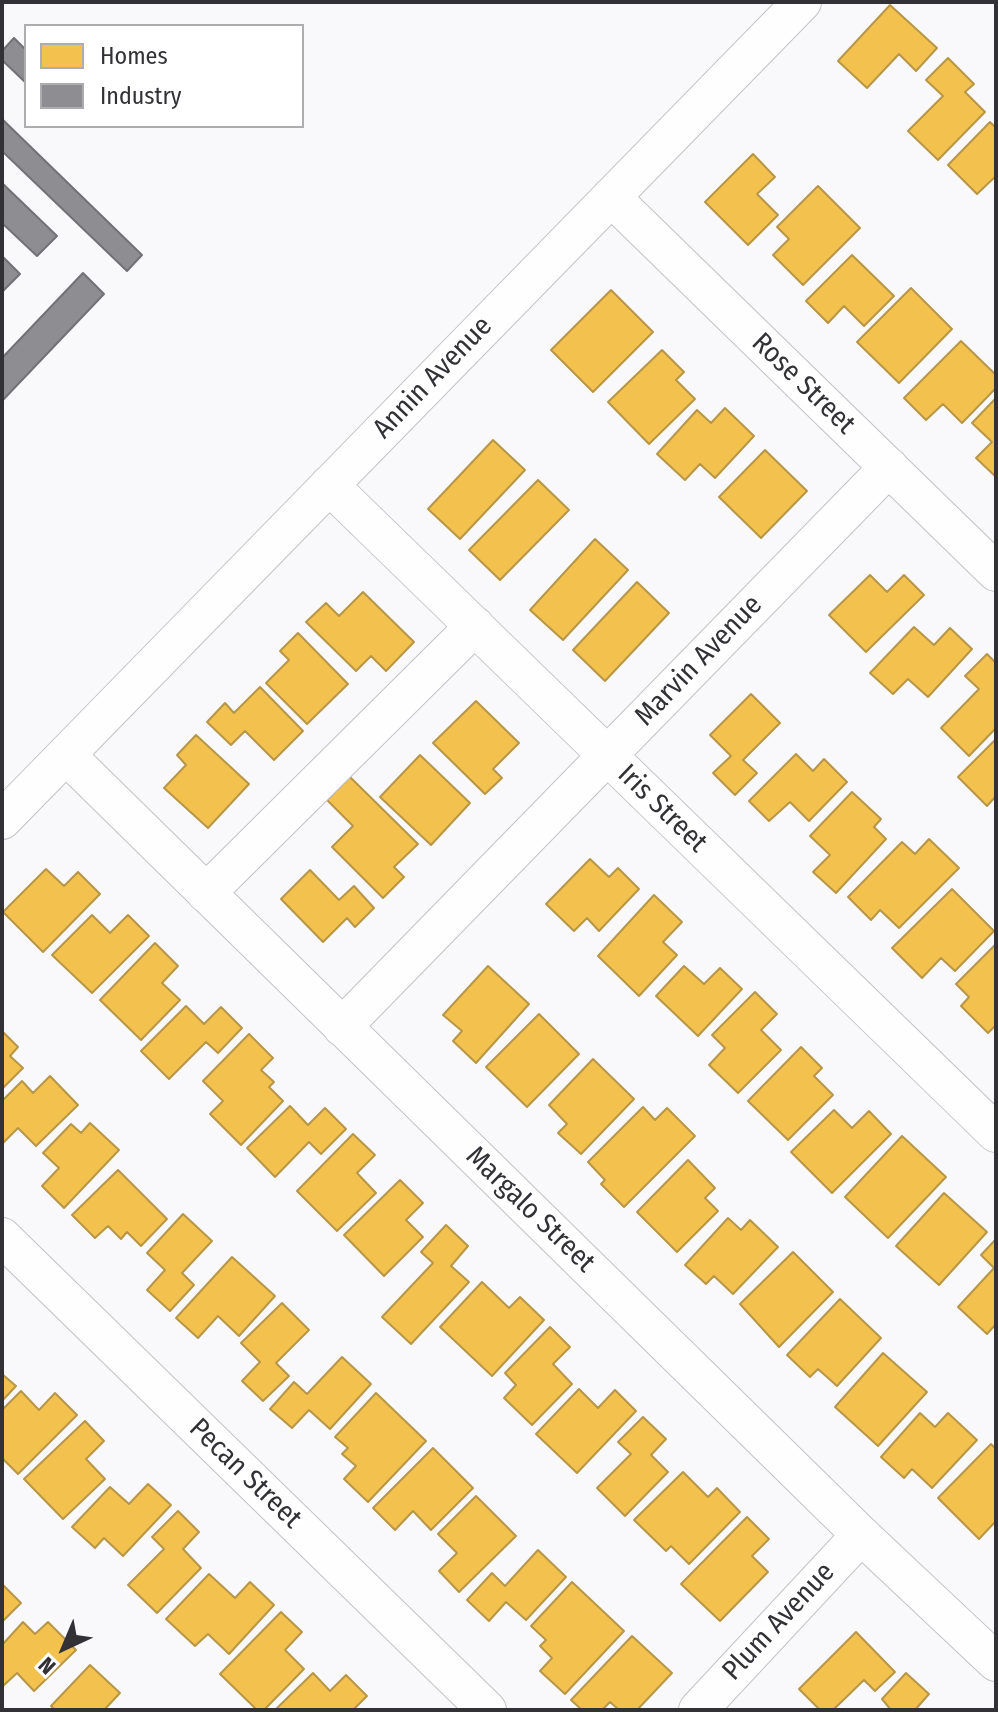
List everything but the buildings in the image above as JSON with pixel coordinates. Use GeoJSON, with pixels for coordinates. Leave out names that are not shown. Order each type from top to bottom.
{"type":"FeatureCollection","features":[{"type":"Feature","properties":{"kind":"street","name":"Annin Avenue"},"geometry":{"type":"LineString","coordinates":[[2,820],[802,2]]}},
{"type":"Feature","properties":{"kind":"street","name":"Rose Street"},"geometry":{"type":"LineString","coordinates":[[611,197],[996,572]]}},
{"type":"Feature","properties":{"kind":"street","name":"Marvin Avenue"},"geometry":{"type":"LineString","coordinates":[[342,1027],[889,467]]}},
{"type":"Feature","properties":{"kind":"street","name":"Iris Street"},"geometry":{"type":"LineString","coordinates":[[329,485],[996,1133]]}},
{"type":"Feature","properties":{"kind":"street"},"geometry":{"type":"LineString","coordinates":[[206,893],[475,626]]}},
{"type":"Feature","properties":{"kind":"street","name":"Margalo Street"},"geometry":{"type":"LineString","coordinates":[[66,755],[861,1535],[996,1662]]}},
{"type":"Feature","properties":{"kind":"street","name":"Pecan Street"},"geometry":{"type":"LineString","coordinates":[[2,1237],[487,1710]]}},
{"type":"Feature","properties":{"kind":"street","name":"Plum Avenue"},"geometry":{"type":"LineString","coordinates":[[698,1710],[861,1535]]}}]}
